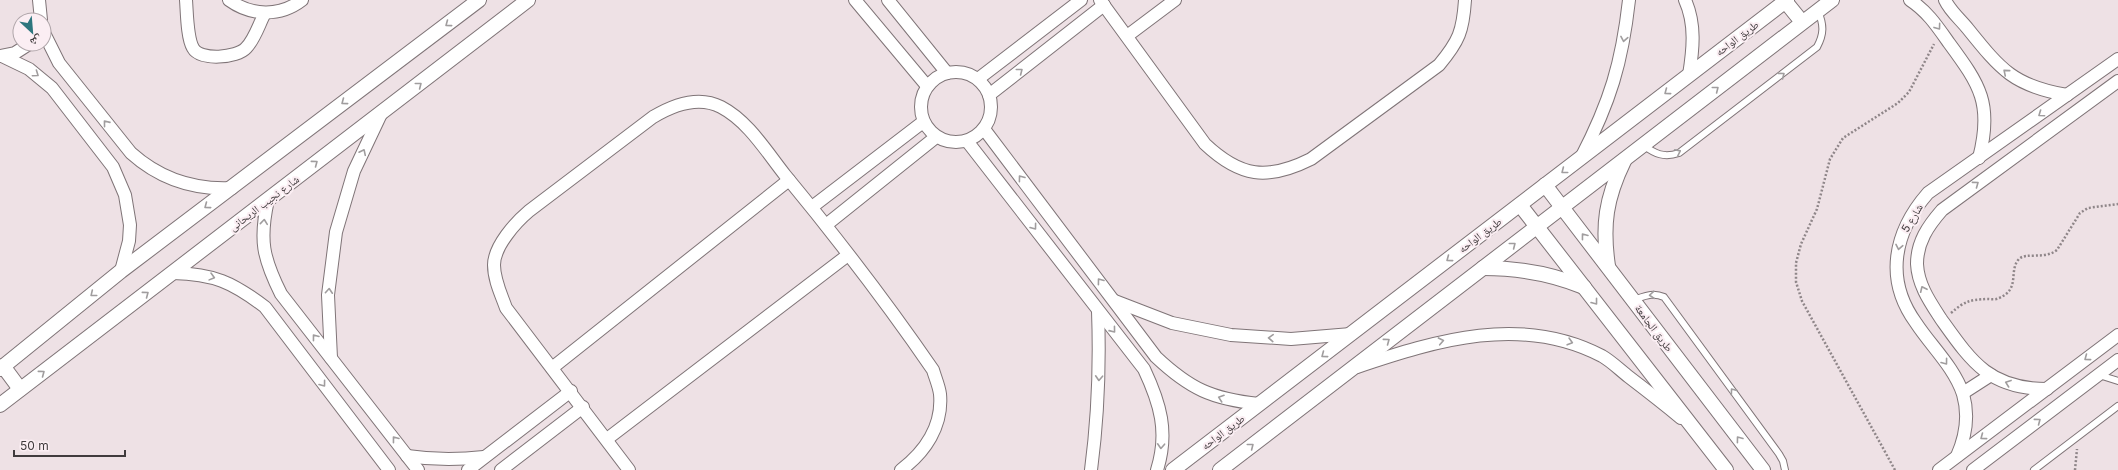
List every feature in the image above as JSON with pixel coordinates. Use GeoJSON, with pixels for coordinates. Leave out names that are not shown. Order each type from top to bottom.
{"type":"FeatureCollection","features":[{"type":"Feature","properties":{"kind":"street"},"geometry":{"type":"LineString","coordinates":[[39,0],[41,12]]}},
{"type":"Feature","properties":{"kind":"street"},"geometry":{"type":"LineString","coordinates":[[44,12],[49,0]]}},
{"type":"Feature","properties":{"kind":"street"},"geometry":{"type":"LineString","coordinates":[[186,0],[192,47],[199,55],[204,57],[235,54],[246,49],[265,13]]}},
{"type":"Feature","properties":{"kind":"street"},"geometry":{"type":"LineString","coordinates":[[228,0],[250,11],[265,13],[283,10],[302,0]]}},
{"type":"Feature","properties":{"kind":"street"},"geometry":{"type":"LineString","coordinates":[[20,389],[1,367],[121,271],[479,0]]}},
{"type":"Feature","properties":{"kind":"street"},"geometry":{"type":"LineString","coordinates":[[855,0],[926,86]]}},
{"type":"Feature","properties":{"kind":"street"},"geometry":{"type":"LineString","coordinates":[[888,0],[947,73]]}},
{"type":"Feature","properties":{"kind":"street"},"geometry":{"type":"LineString","coordinates":[[978,79],[1081,0]]}},
{"type":"Feature","properties":{"kind":"street"},"geometry":{"type":"LineString","coordinates":[[1127,36],[1175,0]]}},
{"type":"Feature","properties":{"kind":"street"},"geometry":{"type":"LineString","coordinates":[[989,96],[1102,2],[1205,144],[1222,160],[1243,170],[1266,174],[1290,170],[1311,159],[1439,65],[1455,46],[1464,23],[1465,0]]}},
{"type":"Feature","properties":{"kind":"street"},"geometry":{"type":"LineString","coordinates":[[1580,158],[1600,120],[1615,80],[1625,37],[1629,0]]}},
{"type":"Feature","properties":{"kind":"street"},"geometry":{"type":"LineString","coordinates":[[1685,0],[1693,28],[1693,52],[1688,75]]}},
{"type":"Feature","properties":{"kind":"street"},"geometry":{"type":"LineString","coordinates":[[1220,470],[1832,0]]}},
{"type":"Feature","properties":{"kind":"street"},"geometry":{"type":"LineString","coordinates":[[1910,0],[1929,15],[1971,73],[1981,92],[1985,114],[1984,136],[1978,158]]}},
{"type":"Feature","properties":{"kind":"street"},"geometry":{"type":"LineString","coordinates":[[1945,0],[1994,62],[2009,75],[2026,85],[2067,95]]}},
{"type":"Feature","properties":{"kind":"street"},"geometry":{"type":"LineString","coordinates":[[1786,1],[1802,22]]}},
{"type":"Feature","properties":{"kind":"street","name":"طريق الواحه"},"geometry":{"type":"LineString","coordinates":[[1173,470],[1786,1]]}},
{"type":"Feature","properties":{"kind":"street","name":"شارع نجيب الريحانى"},"geometry":{"type":"LineString","coordinates":[[0,405],[381,114],[520,2]]}},
{"type":"Feature","properties":{"kind":"street"},"geometry":{"type":"LineString","coordinates":[[52,49],[59,63],[131,153],[141,162],[158,174],[177,182],[204,188],[232,188]]}},
{"type":"Feature","properties":{"kind":"street"},"geometry":{"type":"LineString","coordinates":[[1,56],[17,52]]}},
{"type":"Feature","properties":{"kind":"street"},"geometry":{"type":"LineString","coordinates":[[1,56],[29,69],[52,88],[113,167],[125,195],[130,225],[129,241],[121,271]]}},
{"type":"Feature","properties":{"kind":"street","name":"شارع 5"},"geometry":{"type":"LineString","coordinates":[[1957,456],[1962,444],[1967,419],[1963,393],[1950,368],[1915,322],[1905,305],[1898,286],[1896,266],[1898,245],[1908,220],[1915,208],[1928,193],[2118,59]]}},
{"type":"Feature","properties":{"kind":"street"},"geometry":{"type":"LineString","coordinates":[[964,72],[978,79],[989,96],[991,107],[989,119],[984,129],[967,141],[957,143],[946,142],[936,137],[923,122],[920,104],[926,86],[932,80],[947,73],[964,72]]}},
{"type":"Feature","properties":{"kind":"street","name":"شارع 5"},"geometry":{"type":"LineString","coordinates":[[2047,389],[2012,385],[1991,375],[1967,355],[1930,302],[1921,284],[1917,264],[1920,244],[1928,225],[1942,210],[2118,81]]}},
{"type":"Feature","properties":{"kind":"street"},"geometry":{"type":"LineString","coordinates":[[2084,83],[2094,98]]}},
{"type":"Feature","properties":{"kind":"street"},"geometry":{"type":"LineString","coordinates":[[629,470],[571,391],[506,308],[498,287],[494,264],[501,244],[513,225],[529,211],[653,117],[673,105],[697,102],[720,106],[740,119],[826,225],[933,370],[940,394],[938,418],[930,441],[914,460],[900,470]]}},
{"type":"Feature","properties":{"kind":"street"},"geometry":{"type":"LineString","coordinates":[[331,358],[328,295],[336,232],[354,171],[381,114]]}},
{"type":"Feature","properties":{"kind":"street"},"geometry":{"type":"LineString","coordinates":[[812,207],[923,122]]}},
{"type":"Feature","properties":{"kind":"street"},"geometry":{"type":"LineString","coordinates":[[984,129],[1156,356],[1177,377],[1202,392],[1230,401],[1259,404]]}},
{"type":"Feature","properties":{"kind":"street"},"geometry":{"type":"LineString","coordinates":[[826,225],[936,137]]}},
{"type":"Feature","properties":{"kind":"street"},"geometry":{"type":"LineString","coordinates":[[967,141],[1098,311],[1144,368],[1157,396],[1162,427],[1161,457],[1157,470]]}},
{"type":"Feature","properties":{"kind":"street"},"geometry":{"type":"LineString","coordinates":[[1609,268],[1604,240],[1606,212],[1613,184],[1625,158]]}},
{"type":"Feature","properties":{"kind":"street"},"geometry":{"type":"LineString","coordinates":[[552,368],[789,180]]}},
{"type":"Feature","properties":{"kind":"street"},"geometry":{"type":"LineString","coordinates":[[1945,181],[1957,198]]}},
{"type":"Feature","properties":{"kind":"street","name":"طريق الجامعة"},"geometry":{"type":"LineString","coordinates":[[1545,185],[1763,470]]}},
{"type":"Feature","properties":{"kind":"street"},"geometry":{"type":"LineString","coordinates":[[268,200],[263,222],[263,245],[268,267],[282,294],[418,470]]}},
{"type":"Feature","properties":{"kind":"street"},"geometry":{"type":"LineString","coordinates":[[1520,205],[1726,470]]}},
{"type":"Feature","properties":{"kind":"street"},"geometry":{"type":"LineString","coordinates":[[606,440],[848,255]]}},
{"type":"Feature","properties":{"kind":"street"},"geometry":{"type":"LineString","coordinates":[[1483,268],[1509,268],[1535,271],[1560,278],[1584,288]]}},
{"type":"Feature","properties":{"kind":"street"},"geometry":{"type":"LineString","coordinates":[[173,273],[198,273],[221,280],[243,290],[265,307],[389,470]]}},
{"type":"Feature","properties":{"kind":"street"},"geometry":{"type":"LineString","coordinates":[[265,307],[282,294]]}},
{"type":"Feature","properties":{"kind":"street"},"geometry":{"type":"LineString","coordinates":[[1115,301],[1172,323],[1231,335],[1291,339],[1351,334]]}},
{"type":"Feature","properties":{"kind":"street"},"geometry":{"type":"LineString","coordinates":[[1091,470],[1097,428],[1100,370],[1098,311]]}},
{"type":"Feature","properties":{"kind":"street"},"geometry":{"type":"LineString","coordinates":[[1351,370],[1400,353],[1471,336],[1541,335],[1574,343],[1604,357],[1692,426]]}},
{"type":"Feature","properties":{"kind":"street"},"geometry":{"type":"LineString","coordinates":[[1939,470],[2118,335]]}},
{"type":"Feature","properties":{"kind":"street"},"geometry":{"type":"LineString","coordinates":[[1973,470],[2118,360]]}},
{"type":"Feature","properties":{"kind":"street"},"geometry":{"type":"LineString","coordinates":[[1963,393],[1991,375]]}},
{"type":"Feature","properties":{"kind":"street"},"geometry":{"type":"LineString","coordinates":[[468,470],[571,391]]}},
{"type":"Feature","properties":{"kind":"street"},"geometry":{"type":"LineString","coordinates":[[502,470],[583,407]]}},
{"type":"Feature","properties":{"kind":"street"},"geometry":{"type":"LineString","coordinates":[[408,456],[433,460],[459,460],[485,457]]}},
{"type":"Feature","properties":{"kind":"lane"},"geometry":{"type":"LineString","coordinates":[[1643,145],[1655,154],[1669,156],[1679,153],[1805,57],[1817,47],[1823,36],[1823,22],[1818,10]]}},
{"type":"Feature","properties":{"kind":"lane"},"geometry":{"type":"LineString","coordinates":[[1633,300],[1649,294],[1657,294],[1664,297],[1784,461],[1785,470]]}},
{"type":"Feature","properties":{"kind":"lane"},"geometry":{"type":"LineString","coordinates":[[2099,375],[2118,381]]}},
{"type":"Feature","properties":{"kind":"lane"},"geometry":{"type":"LineString","coordinates":[[2034,470],[2118,406]]}},
{"type":"Feature","properties":{"kind":"path"},"geometry":{"type":"LineString","coordinates":[[1895,470],[1802,301],[1796,282],[1796,263],[1801,244],[1817,209],[1830,159],[1843,138],[1898,103],[1909,92],[1940,30]]}},
{"type":"Feature","properties":{"kind":"path"},"geometry":{"type":"LineString","coordinates":[[1942,320],[1963,302],[1970,300],[1998,299],[2005,295],[2012,288],[2016,264],[2020,258],[2025,256],[2044,256],[2052,254],[2057,250],[2080,213],[2088,208],[2118,204]]}},
{"type":"Feature","properties":{"kind":"path"},"geometry":{"type":"LineString","coordinates":[[2075,470],[2079,436]]}}]}
